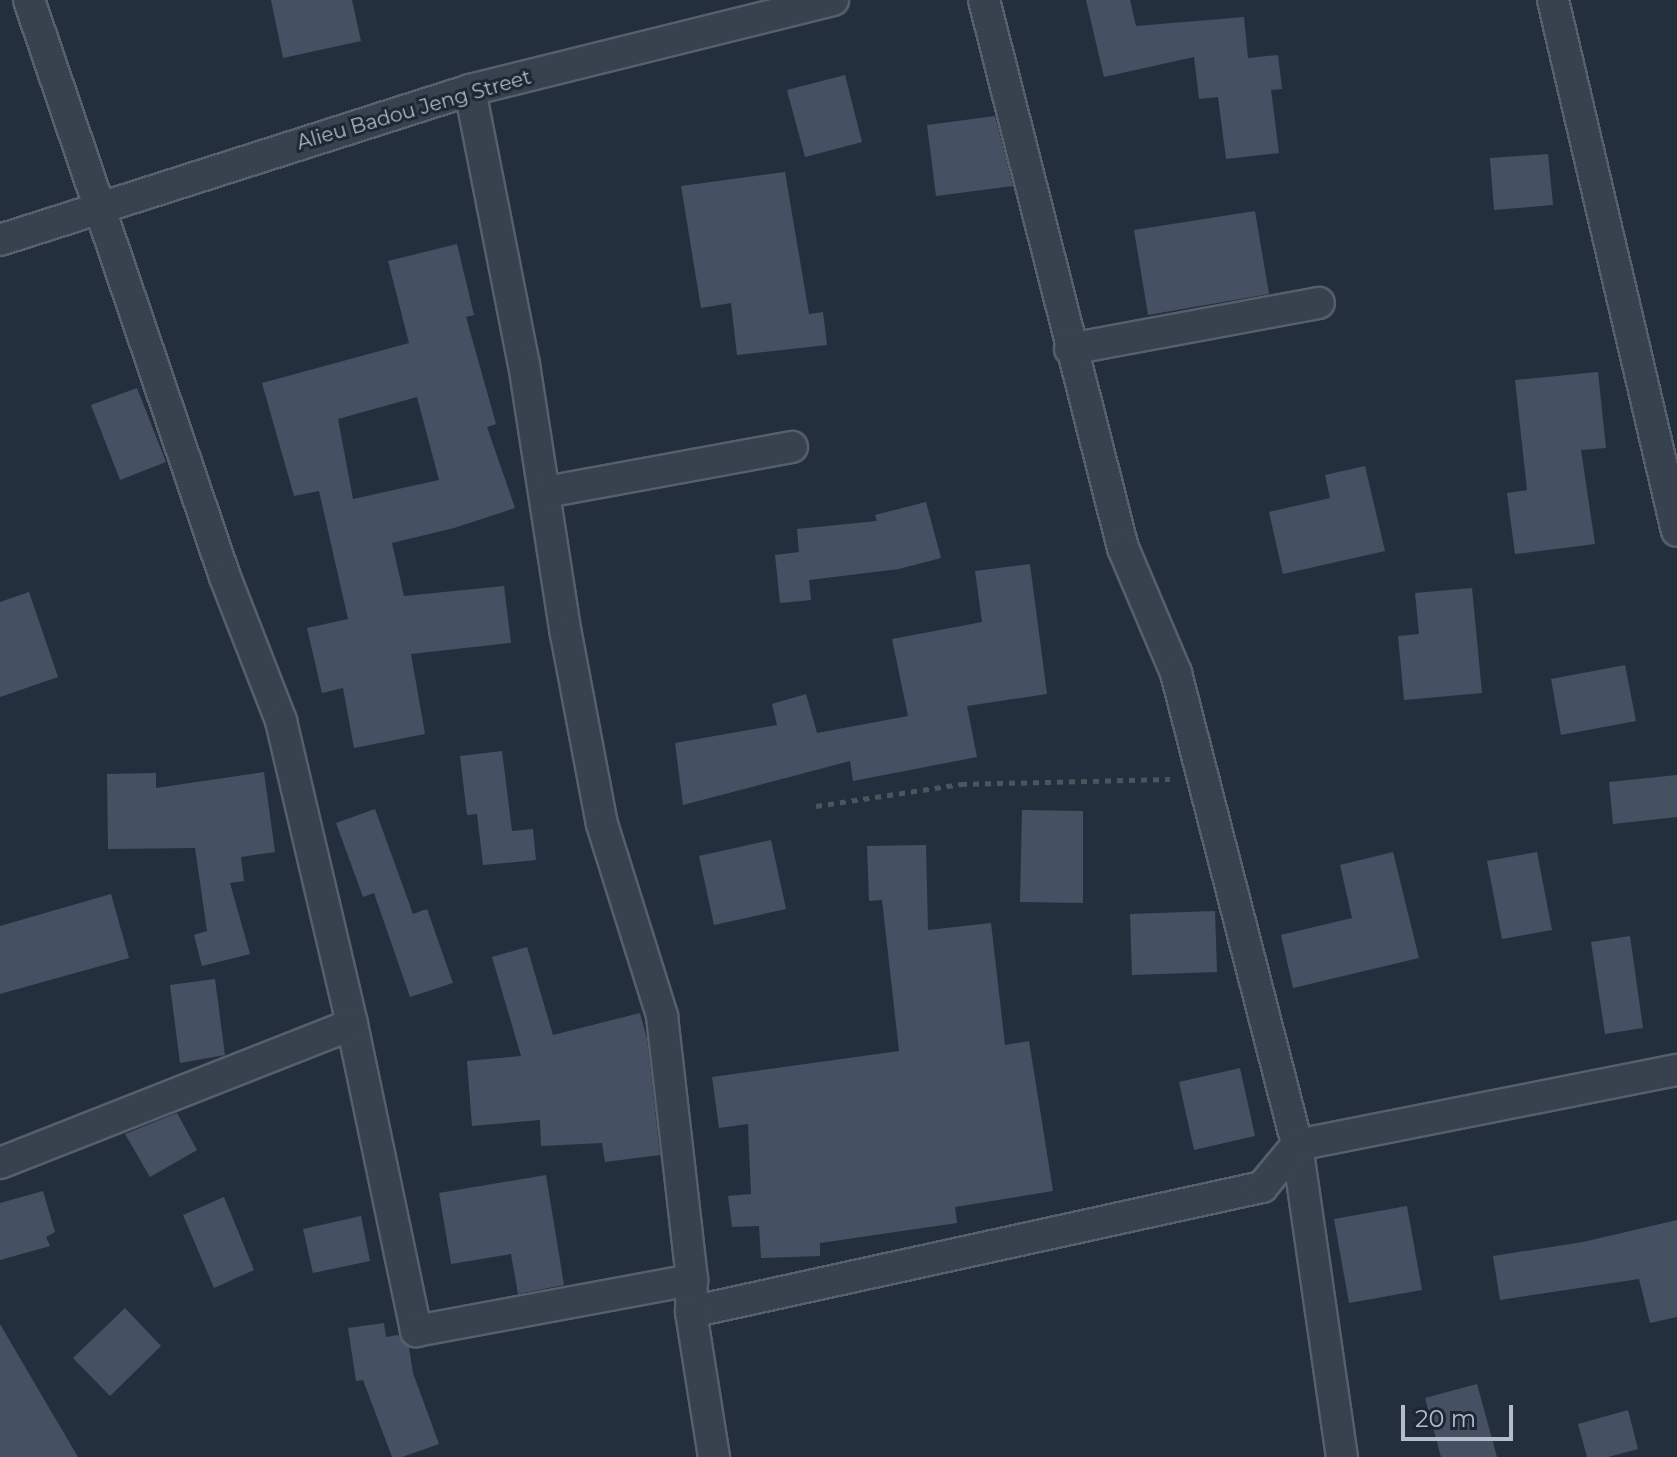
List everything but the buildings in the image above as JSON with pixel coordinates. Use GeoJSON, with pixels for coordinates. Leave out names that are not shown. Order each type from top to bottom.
{"type":"FeatureCollection","features":[{"type":"Feature","properties":{"kind":"street"},"geometry":{"type":"LineString","coordinates":[[29,0],[225,577],[281,721],[352,1024],[416,1331],[692,1280]]}},
{"type":"Feature","properties":{"kind":"street","name":"Alieu Badou Jeng Street"},"geometry":{"type":"LineString","coordinates":[[0,240],[470,90],[833,0]]}},
{"type":"Feature","properties":{"kind":"street"},"geometry":{"type":"LineString","coordinates":[[984,0],[1070,349],[1123,548],[1176,673],[1297,1145],[1342,1457]]}},
{"type":"Feature","properties":{"kind":"street"},"geometry":{"type":"LineString","coordinates":[[1553,0],[1677,531]]}},
{"type":"Feature","properties":{"kind":"street"},"geometry":{"type":"LineString","coordinates":[[470,90],[546,492],[566,634],[602,824],[662,1016],[692,1280],[691,1312],[714,1457]]}},
{"type":"Feature","properties":{"kind":"street"},"geometry":{"type":"LineString","coordinates":[[1070,349],[1319,303]]}},
{"type":"Feature","properties":{"kind":"street"},"geometry":{"type":"LineString","coordinates":[[546,492],[792,447]]}},
{"type":"Feature","properties":{"kind":"street"},"geometry":{"type":"LineString","coordinates":[[0,1163],[352,1024]]}},
{"type":"Feature","properties":{"kind":"street"},"geometry":{"type":"LineString","coordinates":[[691,1312],[1262,1187],[1297,1145],[1677,1070]]}},
{"type":"Feature","properties":{"kind":"path"},"geometry":{"type":"LineString","coordinates":[[816,806],[961,784],[1203,778]]}}]}
